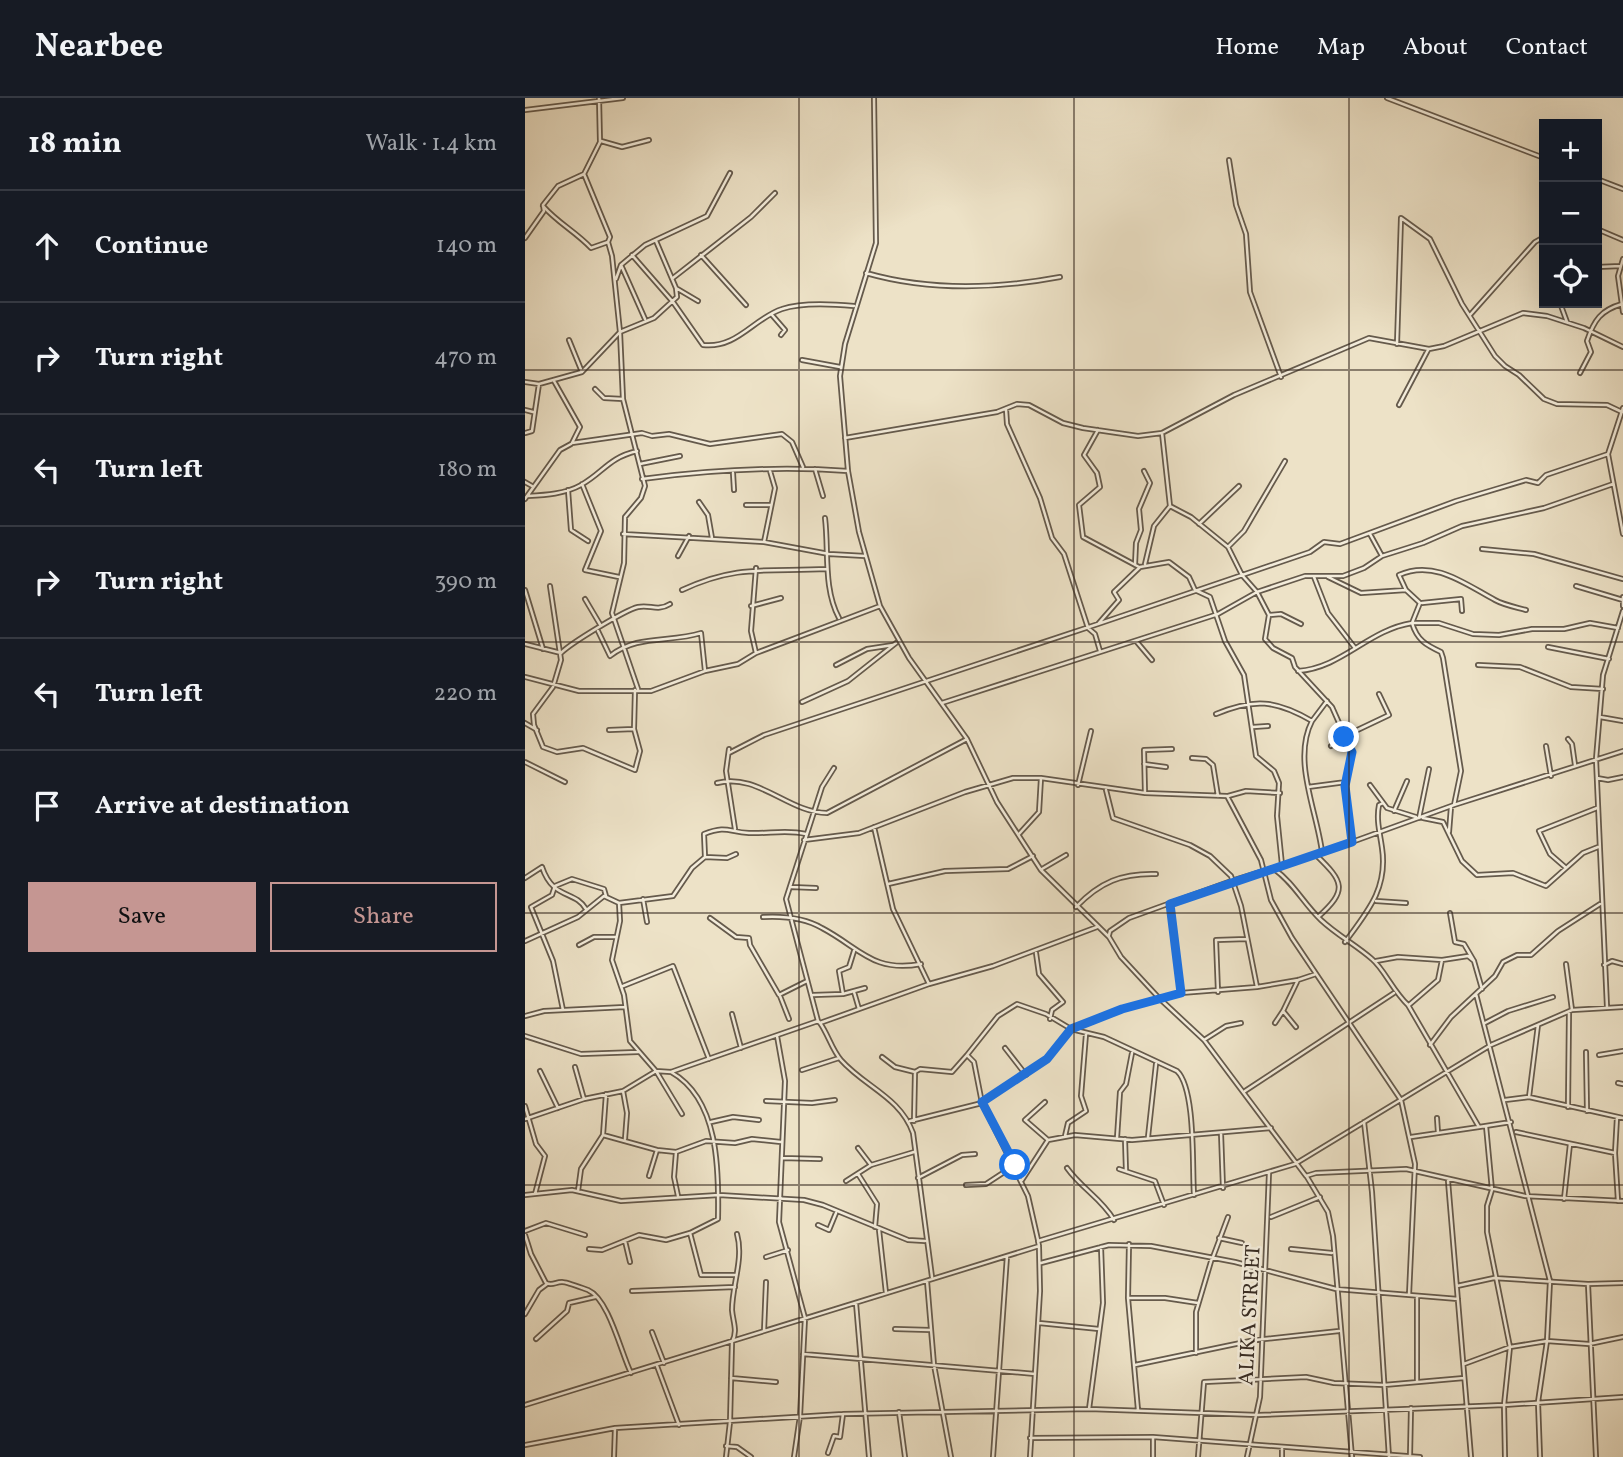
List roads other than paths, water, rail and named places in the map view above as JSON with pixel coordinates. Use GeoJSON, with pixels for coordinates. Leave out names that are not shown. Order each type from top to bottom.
{"type":"FeatureCollection","features":[{"type":"Feature","properties":{"kind":"street"},"geometry":{"type":"LineString","coordinates":[[525,110],[623,98]]}},
{"type":"Feature","properties":{"kind":"street"},"geometry":{"type":"LineString","coordinates":[[874,98],[876,243],[840,368],[848,471],[880,606],[903,649],[967,739],[1008,821],[1041,870],[1109,937],[1121,957],[1204,1041],[1320,1197],[1328,1212],[1333,1236],[1332,1253],[1352,1457]]}},
{"type":"Feature","properties":{"kind":"street"},"geometry":{"type":"LineString","coordinates":[[1387,98],[1539,156]]}},
{"type":"Feature","properties":{"kind":"street"},"geometry":{"type":"LineString","coordinates":[[525,238],[544,211],[543,205],[558,186],[584,174],[600,141],[600,99]]}},
{"type":"Feature","properties":{"kind":"street"},"geometry":{"type":"LineString","coordinates":[[600,141],[622,147],[649,140]]}},
{"type":"Feature","properties":{"kind":"street"},"geometry":{"type":"LineString","coordinates":[[1229,160],[1236,205],[1246,234],[1250,292],[1281,377]]}},
{"type":"Feature","properties":{"kind":"street"},"geometry":{"type":"LineString","coordinates":[[614,282],[621,265],[632,255],[707,216],[730,173]]}},
{"type":"Feature","properties":{"kind":"street"},"geometry":{"type":"LineString","coordinates":[[550,586],[561,653],[553,687],[533,714],[534,724],[545,748],[557,751],[583,748],[635,771],[640,751],[633,729],[637,690],[612,613],[624,563],[625,517],[641,498],[645,486],[641,479],[640,464],[623,399],[621,332],[607,228],[584,174]]}},
{"type":"Feature","properties":{"kind":"street"},"geometry":{"type":"LineString","coordinates":[[1602,181],[1623,189]]}},
{"type":"Feature","properties":{"kind":"street"},"geometry":{"type":"LineString","coordinates":[[673,278],[751,218],[775,193]]}},
{"type":"Feature","properties":{"kind":"street"},"geometry":{"type":"LineString","coordinates":[[543,205],[562,227],[581,237],[591,248],[608,242]]}},
{"type":"Feature","properties":{"kind":"street"},"geometry":{"type":"LineString","coordinates":[[1397,344],[1401,218],[1430,239],[1469,316],[1495,356],[1544,399],[1557,404],[1607,405],[1622,410],[1608,454],[1623,534]]}},
{"type":"Feature","properties":{"kind":"street"},"geometry":{"type":"LineString","coordinates":[[1602,231],[1623,240]]}},
{"type":"Feature","properties":{"kind":"street"},"geometry":{"type":"LineString","coordinates":[[1469,316],[1539,240]]}},
{"type":"Feature","properties":{"kind":"street"},"geometry":{"type":"LineString","coordinates":[[525,382],[539,384],[582,372],[621,332],[645,319],[654,318],[673,302],[677,297],[676,288],[656,241]]}},
{"type":"Feature","properties":{"kind":"street"},"geometry":{"type":"LineString","coordinates":[[632,255],[673,302],[701,343],[707,346],[734,340],[781,309],[856,306]]}},
{"type":"Feature","properties":{"kind":"street"},"geometry":{"type":"LineString","coordinates":[[701,256],[745,304]]}},
{"type":"Feature","properties":{"kind":"street"},"geometry":{"type":"LineString","coordinates":[[1623,259],[1618,276],[1623,312]]}},
{"type":"Feature","properties":{"kind":"street"},"geometry":{"type":"LineString","coordinates":[[621,265],[645,319]]}},
{"type":"Feature","properties":{"kind":"street"},"geometry":{"type":"LineString","coordinates":[[1602,267],[1621,266]]}},
{"type":"Feature","properties":{"kind":"street"},"geometry":{"type":"LineString","coordinates":[[866,273],[912,282],[996,288],[1060,277]]}},
{"type":"Feature","properties":{"kind":"street"},"geometry":{"type":"LineString","coordinates":[[676,288],[698,301]]}},
{"type":"Feature","properties":{"kind":"street"},"geometry":{"type":"LineString","coordinates":[[1580,373],[1591,352],[1587,344],[1590,331],[1603,311],[1622,304]]}},
{"type":"Feature","properties":{"kind":"street"},"geometry":{"type":"LineString","coordinates":[[1562,308],[1567,322]]}},
{"type":"Feature","properties":{"kind":"street"},"geometry":{"type":"LineString","coordinates":[[845,438],[1029,405],[1063,423],[1138,436],[1162,433],[1234,395],[1369,338],[1429,349],[1523,313],[1567,322],[1623,347]]}},
{"type":"Feature","properties":{"kind":"street"},"geometry":{"type":"LineString","coordinates":[[772,315],[785,330],[781,335]]}},
{"type":"Feature","properties":{"kind":"street"},"geometry":{"type":"LineString","coordinates":[[569,340],[582,372]]}},
{"type":"Feature","properties":{"kind":"street"},"geometry":{"type":"LineString","coordinates":[[1399,405],[1429,349]]}},
{"type":"Feature","properties":{"kind":"street"},"geometry":{"type":"LineString","coordinates":[[802,360],[840,368]]}},
{"type":"Feature","properties":{"kind":"street"},"geometry":{"type":"LineString","coordinates":[[554,381],[580,428],[572,443]]}},
{"type":"Feature","properties":{"kind":"street"},"geometry":{"type":"LineString","coordinates":[[525,433],[532,431],[539,384]]}},
{"type":"Feature","properties":{"kind":"street"},"geometry":{"type":"LineString","coordinates":[[596,389],[604,398],[623,399]]}},
{"type":"Feature","properties":{"kind":"street"},"geometry":{"type":"LineString","coordinates":[[1006,409],[1007,424],[1040,498],[1052,538],[1064,554],[1088,628],[1095,634],[1100,651]]}},
{"type":"Feature","properties":{"kind":"street"},"geometry":{"type":"LineString","coordinates":[[525,410],[533,412]]}},
{"type":"Feature","properties":{"kind":"street"},"geometry":{"type":"LineString","coordinates":[[1098,430],[1084,455],[1097,473],[1100,487],[1079,505],[1083,537],[1140,567],[1169,562],[1189,577],[1195,590],[1210,597],[1225,641],[1244,675],[1256,756],[1274,771],[1280,793],[1277,816],[1282,865]]}},
{"type":"Feature","properties":{"kind":"street"},"geometry":{"type":"LineString","coordinates":[[1098,624],[1119,600],[1114,592],[1116,588],[1148,563],[1154,526],[1170,506],[1162,433]]}},
{"type":"Feature","properties":{"kind":"street"},"geometry":{"type":"LineString","coordinates":[[526,498],[560,450],[572,443],[631,436],[669,434],[710,444],[782,434],[792,442],[803,467]]}},
{"type":"Feature","properties":{"kind":"street"},"geometry":{"type":"LineString","coordinates":[[526,498],[568,490],[582,484],[617,456],[637,451]]}},
{"type":"Feature","properties":{"kind":"street"},"geometry":{"type":"LineString","coordinates":[[736,829],[726,780],[729,751],[764,735],[1310,552],[1324,542],[1340,544],[1456,501],[1527,480],[1538,483],[1546,475],[1608,454]]}},
{"type":"Feature","properties":{"kind":"street"},"geometry":{"type":"LineString","coordinates":[[640,464],[680,456]]}},
{"type":"Feature","properties":{"kind":"street"},"geometry":{"type":"LineString","coordinates":[[1228,547],[1244,531],[1285,461]]}},
{"type":"Feature","properties":{"kind":"street"},"geometry":{"type":"LineString","coordinates":[[641,479],[698,472],[770,471],[803,467],[848,471]]}},
{"type":"Feature","properties":{"kind":"street"},"geometry":{"type":"LineString","coordinates":[[815,469],[823,496]]}},
{"type":"Feature","properties":{"kind":"street"},"geometry":{"type":"LineString","coordinates":[[733,471],[734,490]]}},
{"type":"Feature","properties":{"kind":"street"},"geometry":{"type":"LineString","coordinates":[[764,542],[775,488],[770,471]]}},
{"type":"Feature","properties":{"kind":"street"},"geometry":{"type":"LineString","coordinates":[[1135,565],[1136,543],[1141,530],[1139,509],[1150,483],[1144,471]]}},
{"type":"Feature","properties":{"kind":"street"},"geometry":{"type":"LineString","coordinates":[[525,482],[532,486]]}},
{"type":"Feature","properties":{"kind":"street"},"geometry":{"type":"LineString","coordinates":[[582,484],[601,531],[585,570],[620,577]]}},
{"type":"Feature","properties":{"kind":"street"},"geometry":{"type":"LineString","coordinates":[[942,703],[1218,614],[1257,592],[1305,576],[1343,576],[1364,568],[1382,556],[1423,543],[1462,526],[1544,508],[1613,484]]}},
{"type":"Feature","properties":{"kind":"street"},"geometry":{"type":"LineString","coordinates":[[1199,524],[1238,486]]}},
{"type":"Feature","properties":{"kind":"street"},"geometry":{"type":"LineString","coordinates":[[568,490],[571,530],[588,541]]}},
{"type":"Feature","properties":{"kind":"street"},"geometry":{"type":"LineString","coordinates":[[699,502],[708,515],[712,538]]}},
{"type":"Feature","properties":{"kind":"street"},"geometry":{"type":"LineString","coordinates":[[746,505],[770,505]]}},
{"type":"Feature","properties":{"kind":"street"},"geometry":{"type":"LineString","coordinates":[[1170,506],[1228,547],[1241,575],[1257,592],[1269,615],[1266,641],[1292,658],[1298,671],[1327,701],[1338,718],[1352,752],[1346,782],[1352,842]]}},
{"type":"Feature","properties":{"kind":"street"},"geometry":{"type":"LineString","coordinates":[[825,518],[829,554],[827,569],[840,619]]}},
{"type":"Feature","properties":{"kind":"street"},"geometry":{"type":"LineString","coordinates":[[623,534],[764,542],[829,554],[866,556]]}},
{"type":"Feature","properties":{"kind":"street"},"geometry":{"type":"LineString","coordinates":[[1370,534],[1382,556]]}},
{"type":"Feature","properties":{"kind":"street"},"geometry":{"type":"LineString","coordinates":[[678,556],[689,536]]}},
{"type":"Feature","properties":{"kind":"street"},"geometry":{"type":"LineString","coordinates":[[1482,549],[1534,554],[1623,579]]}},
{"type":"Feature","properties":{"kind":"street"},"geometry":{"type":"LineString","coordinates":[[681,590],[715,576],[756,568],[785,572],[827,569]]}},
{"type":"Feature","properties":{"kind":"street"},"geometry":{"type":"LineString","coordinates":[[756,568],[751,607],[751,631],[756,653]]}},
{"type":"Feature","properties":{"kind":"street"},"geometry":{"type":"LineString","coordinates":[[1462,611],[1461,598],[1420,603],[1406,590],[1399,575],[1415,570],[1440,572],[1495,601],[1526,610]]}},
{"type":"Feature","properties":{"kind":"street"},"geometry":{"type":"LineString","coordinates":[[1325,575],[1361,593],[1406,590]]}},
{"type":"Feature","properties":{"kind":"street"},"geometry":{"type":"LineString","coordinates":[[1314,577],[1328,613],[1355,648]]}},
{"type":"Feature","properties":{"kind":"street"},"geometry":{"type":"LineString","coordinates":[[1576,586],[1622,599],[1623,606]]}},
{"type":"Feature","properties":{"kind":"street"},"geometry":{"type":"LineString","coordinates":[[525,590],[543,649]]}},
{"type":"Feature","properties":{"kind":"street"},"geometry":{"type":"LineString","coordinates":[[751,607],[781,598]]}},
{"type":"Feature","properties":{"kind":"street"},"geometry":{"type":"LineString","coordinates":[[586,599],[602,627]]}},
{"type":"Feature","properties":{"kind":"street"},"geometry":{"type":"LineString","coordinates":[[1420,603],[1412,623],[1415,634],[1424,644],[1441,652],[1443,657],[1461,771],[1449,832]]}},
{"type":"Feature","properties":{"kind":"street"},"geometry":{"type":"LineString","coordinates":[[525,644],[561,653],[639,606],[662,609],[670,604]]}},
{"type":"Feature","properties":{"kind":"street"},"geometry":{"type":"LineString","coordinates":[[525,677],[553,687],[579,691],[651,691],[705,671],[738,664],[756,653],[880,606]]}},
{"type":"Feature","properties":{"kind":"street"},"geometry":{"type":"LineString","coordinates":[[1607,1007],[1596,759],[1603,675],[1623,611]]}},
{"type":"Feature","properties":{"kind":"street"},"geometry":{"type":"LineString","coordinates":[[1269,615],[1281,614],[1301,624]]}},
{"type":"Feature","properties":{"kind":"street"},"geometry":{"type":"LineString","coordinates":[[1298,671],[1324,668],[1384,631],[1412,623],[1439,623],[1473,634],[1499,635],[1532,629],[1564,629],[1590,622],[1619,628]]}},
{"type":"Feature","properties":{"kind":"street"},"geometry":{"type":"LineString","coordinates":[[598,631],[610,656],[621,647],[644,640],[701,633],[705,671]]}},
{"type":"Feature","properties":{"kind":"street"},"geometry":{"type":"LineString","coordinates":[[1617,634],[1623,637]]}},
{"type":"Feature","properties":{"kind":"street"},"geometry":{"type":"LineString","coordinates":[[895,636],[895,644]]}},
{"type":"Feature","properties":{"kind":"street"},"geometry":{"type":"LineString","coordinates":[[1135,640],[1152,660]]}},
{"type":"Feature","properties":{"kind":"street"},"geometry":{"type":"LineString","coordinates":[[802,702],[848,681],[895,644]]}},
{"type":"Feature","properties":{"kind":"street"},"geometry":{"type":"LineString","coordinates":[[836,665],[867,649],[895,644],[903,649]]}},
{"type":"Feature","properties":{"kind":"street"},"geometry":{"type":"LineString","coordinates":[[1548,647],[1609,659]]}},
{"type":"Feature","properties":{"kind":"street"},"geometry":{"type":"LineString","coordinates":[[1478,665],[1520,667],[1571,687],[1603,689]]}},
{"type":"Feature","properties":{"kind":"street"},"geometry":{"type":"LineString","coordinates":[[1331,746],[1389,715],[1379,694]]}},
{"type":"Feature","properties":{"kind":"street"},"geometry":{"type":"LineString","coordinates":[[1322,852],[1308,787],[1305,737],[1312,721],[1327,701]]}},
{"type":"Feature","properties":{"kind":"street"},"geometry":{"type":"LineString","coordinates":[[1216,715],[1250,703],[1286,706],[1312,721]]}},
{"type":"Feature","properties":{"kind":"street"},"geometry":{"type":"LineString","coordinates":[[1600,717],[1623,721]]}},
{"type":"Feature","properties":{"kind":"street"},"geometry":{"type":"LineString","coordinates":[[525,723],[539,732]]}},
{"type":"Feature","properties":{"kind":"street"},"geometry":{"type":"LineString","coordinates":[[1253,727],[1268,726]]}},
{"type":"Feature","properties":{"kind":"street"},"geometry":{"type":"LineString","coordinates":[[609,730],[633,729]]}},
{"type":"Feature","properties":{"kind":"street"},"geometry":{"type":"LineString","coordinates":[[1078,785],[1091,732]]}},
{"type":"Feature","properties":{"kind":"street"},"geometry":{"type":"LineString","coordinates":[[1568,738],[1572,744],[1575,765]]}},
{"type":"Feature","properties":{"kind":"street"},"geometry":{"type":"LineString","coordinates":[[717,783],[726,780],[761,788],[813,813],[832,812],[967,739]]}},
{"type":"Feature","properties":{"kind":"street"},"geometry":{"type":"LineString","coordinates":[[1546,746],[1551,776]]}},
{"type":"Feature","properties":{"kind":"street"},"geometry":{"type":"LineString","coordinates":[[1145,793],[1142,753],[1147,747],[1172,749]]}},
{"type":"Feature","properties":{"kind":"street"},"geometry":{"type":"LineString","coordinates":[[1109,937],[1110,930],[1129,918],[1234,880],[1316,856],[1452,806],[1623,751]]}},
{"type":"Feature","properties":{"kind":"street"},"geometry":{"type":"LineString","coordinates":[[1192,758],[1206,759],[1213,765],[1219,796]]}},
{"type":"Feature","properties":{"kind":"street"},"geometry":{"type":"LineString","coordinates":[[525,762],[565,782]]}},
{"type":"Feature","properties":{"kind":"street"},"geometry":{"type":"LineString","coordinates":[[1144,764],[1166,767]]}},
{"type":"Feature","properties":{"kind":"street"},"geometry":{"type":"LineString","coordinates":[[834,768],[822,787],[786,899],[789,919],[819,1022],[839,1058],[859,1078],[887,1094],[909,1122],[932,1278]]}},
{"type":"Feature","properties":{"kind":"street"},"geometry":{"type":"LineString","coordinates":[[1419,818],[1429,769]]}},
{"type":"Feature","properties":{"kind":"street"},"geometry":{"type":"LineString","coordinates":[[1597,778],[1608,780],[1623,777]]}},
{"type":"Feature","properties":{"kind":"street"},"geometry":{"type":"LineString","coordinates":[[804,841],[844,837],[989,784],[1013,778],[1041,778],[1145,793],[1227,796],[1246,791],[1280,793]]}},
{"type":"Feature","properties":{"kind":"street"},"geometry":{"type":"LineString","coordinates":[[1019,835],[1039,812],[1041,778]]}},
{"type":"Feature","properties":{"kind":"street"},"geometry":{"type":"LineString","coordinates":[[1394,811],[1407,781]]}},
{"type":"Feature","properties":{"kind":"street"},"geometry":{"type":"LineString","coordinates":[[1308,787],[1346,782]]}},
{"type":"Feature","properties":{"kind":"street"},"geometry":{"type":"LineString","coordinates":[[1370,785],[1383,803],[1394,811],[1443,822],[1462,862],[1477,875],[1513,873],[1546,886],[1586,850],[1598,847]]}},
{"type":"Feature","properties":{"kind":"street"},"geometry":{"type":"LineString","coordinates":[[1106,789],[1112,818],[1190,845],[1210,856],[1234,880],[1257,987]]}},
{"type":"Feature","properties":{"kind":"street"},"geometry":{"type":"LineString","coordinates":[[1227,796],[1263,871],[1271,900],[1316,974],[1401,1100],[1411,1137],[1415,1170],[1409,1295]]}},
{"type":"Feature","properties":{"kind":"street"},"geometry":{"type":"LineString","coordinates":[[1345,942],[1376,901],[1384,875],[1377,815],[1379,804],[1383,803]]}},
{"type":"Feature","properties":{"kind":"street"},"geometry":{"type":"LineString","coordinates":[[1565,867],[1550,854],[1539,831],[1597,808]]}},
{"type":"Feature","properties":{"kind":"street"},"geometry":{"type":"LineString","coordinates":[[874,827],[893,909],[929,984]]}},
{"type":"Feature","properties":{"kind":"street"},"geometry":{"type":"LineString","coordinates":[[705,857],[704,834],[736,829],[747,833],[785,830],[806,834]]}},
{"type":"Feature","properties":{"kind":"street"},"geometry":{"type":"LineString","coordinates":[[525,941],[578,916],[596,900],[606,897],[619,903],[673,896],[692,868],[705,857],[727,858],[736,854]]}},
{"type":"Feature","properties":{"kind":"street"},"geometry":{"type":"LineString","coordinates":[[1041,870],[1066,855]]}},
{"type":"Feature","properties":{"kind":"street"},"geometry":{"type":"LineString","coordinates":[[888,884],[945,871],[1008,869],[1033,856]]}},
{"type":"Feature","properties":{"kind":"street"},"geometry":{"type":"LineString","coordinates":[[1316,856],[1336,873],[1339,883],[1337,898],[1318,917]]}},
{"type":"Feature","properties":{"kind":"street"},"geometry":{"type":"LineString","coordinates":[[525,878],[542,867],[553,888],[582,903],[586,909]]}},
{"type":"Feature","properties":{"kind":"street"},"geometry":{"type":"LineString","coordinates":[[1273,868],[1292,883],[1318,917],[1345,942],[1374,961],[1394,993],[1408,1005],[1479,1127]]}},
{"type":"Feature","properties":{"kind":"street"},"geometry":{"type":"LineString","coordinates":[[1076,907],[1089,893],[1116,878],[1156,874]]}},
{"type":"Feature","properties":{"kind":"street"},"geometry":{"type":"LineString","coordinates":[[563,1010],[553,961],[531,907],[552,895],[553,888],[564,880],[573,878],[604,889],[606,897]]}},
{"type":"Feature","properties":{"kind":"street"},"geometry":{"type":"LineString","coordinates":[[791,887],[816,888]]}},
{"type":"Feature","properties":{"kind":"street"},"geometry":{"type":"LineString","coordinates":[[643,899],[647,922]]}},
{"type":"Feature","properties":{"kind":"street"},"geometry":{"type":"LineString","coordinates":[[1376,901],[1406,903]]}},
{"type":"Feature","properties":{"kind":"street"},"geometry":{"type":"LineString","coordinates":[[619,903],[617,937],[612,960],[622,986],[630,1041],[656,1070],[682,1114]]}},
{"type":"Feature","properties":{"kind":"street"},"geometry":{"type":"LineString","coordinates":[[1170,904],[1181,993]]}},
{"type":"Feature","properties":{"kind":"street"},"geometry":{"type":"LineString","coordinates":[[1430,1045],[1451,1017],[1482,990],[1509,957],[1531,955],[1558,931],[1601,904]]}},
{"type":"Feature","properties":{"kind":"street"},"geometry":{"type":"LineString","coordinates":[[1450,913],[1455,942],[1464,944],[1474,961],[1482,990]]}},
{"type":"Feature","properties":{"kind":"street"},"geometry":{"type":"LineString","coordinates":[[763,917],[789,919],[821,927],[854,951],[888,967],[921,964]]}},
{"type":"Feature","properties":{"kind":"street"},"geometry":{"type":"LineString","coordinates":[[711,918],[736,937],[749,938],[750,945],[779,995],[789,1019]]}},
{"type":"Feature","properties":{"kind":"street"},"geometry":{"type":"LineString","coordinates":[[671,1072],[929,984],[1036,951],[1097,927]]}},
{"type":"Feature","properties":{"kind":"street"},"geometry":{"type":"LineString","coordinates":[[579,945],[594,937],[617,937]]}},
{"type":"Feature","properties":{"kind":"street"},"geometry":{"type":"LineString","coordinates":[[1218,992],[1216,940],[1247,939]]}},
{"type":"Feature","properties":{"kind":"street"},"geometry":{"type":"LineString","coordinates":[[843,994],[839,971],[849,967],[854,951]]}},
{"type":"Feature","properties":{"kind":"street"},"geometry":{"type":"LineString","coordinates":[[1036,951],[1039,974],[1063,1002],[1052,1010],[1051,1019]]}},
{"type":"Feature","properties":{"kind":"street"},"geometry":{"type":"LineString","coordinates":[[1374,961],[1398,957],[1442,960],[1468,956],[1474,961]]}},
{"type":"Feature","properties":{"kind":"street"},"geometry":{"type":"LineString","coordinates":[[1408,1005],[1438,980],[1442,960]]}},
{"type":"Feature","properties":{"kind":"street"},"geometry":{"type":"LineString","coordinates":[[1604,965],[1612,961],[1623,964]]}},
{"type":"Feature","properties":{"kind":"street"},"geometry":{"type":"LineString","coordinates":[[1566,964],[1571,1011],[1568,1107]]}},
{"type":"Feature","properties":{"kind":"street"},"geometry":{"type":"LineString","coordinates":[[622,986],[673,965],[709,1059]]}},
{"type":"Feature","properties":{"kind":"street"},"geometry":{"type":"LineString","coordinates":[[909,1122],[982,1102],[1026,1075],[1056,1051],[1071,1029],[1181,993],[1257,987],[1316,974]]}},
{"type":"Feature","properties":{"kind":"street"},"geometry":{"type":"LineString","coordinates":[[1275,1023],[1298,980]]}},
{"type":"Feature","properties":{"kind":"street"},"geometry":{"type":"LineString","coordinates":[[779,995],[807,981]]}},
{"type":"Feature","properties":{"kind":"street"},"geometry":{"type":"LineString","coordinates":[[813,995],[843,994],[865,988]]}},
{"type":"Feature","properties":{"kind":"street"},"geometry":{"type":"LineString","coordinates":[[854,992],[859,1009]]}},
{"type":"Feature","properties":{"kind":"street"},"geometry":{"type":"LineString","coordinates":[[1244,1092],[1394,993]]}},
{"type":"Feature","properties":{"kind":"street"},"geometry":{"type":"LineString","coordinates":[[1476,993],[1551,1281],[1548,1341],[1538,1402],[1540,1457]]}},
{"type":"Feature","properties":{"kind":"street"},"geometry":{"type":"LineString","coordinates":[[1485,1023],[1508,1011],[1553,997]]}},
{"type":"Feature","properties":{"kind":"street"},"geometry":{"type":"LineString","coordinates":[[882,1057],[895,1067],[915,1072],[921,1069],[952,1072],[998,1016],[1017,1004],[1071,1029],[1104,1037],[1132,1053],[1177,1071],[1183,1077],[1194,1196]]}},
{"type":"Feature","properties":{"kind":"street"},"geometry":{"type":"LineString","coordinates":[[525,1405],[1295,1164],[1491,1045],[1571,1011],[1623,1006]]}},
{"type":"Feature","properties":{"kind":"street"},"geometry":{"type":"LineString","coordinates":[[525,1016],[563,1010],[625,1007]]}},
{"type":"Feature","properties":{"kind":"street"},"geometry":{"type":"LineString","coordinates":[[1283,1011],[1296,1027]]}},
{"type":"Feature","properties":{"kind":"street"},"geometry":{"type":"LineString","coordinates":[[733,1014],[741,1048]]}},
{"type":"Feature","properties":{"kind":"street"},"geometry":{"type":"LineString","coordinates":[[1204,1041],[1220,1030],[1241,1023]]}},
{"type":"Feature","properties":{"kind":"street"},"geometry":{"type":"LineString","coordinates":[[1529,1097],[1538,1025]]}},
{"type":"Feature","properties":{"kind":"street"},"geometry":{"type":"LineString","coordinates":[[779,1042],[783,1034]]}},
{"type":"Feature","properties":{"kind":"street"},"geometry":{"type":"LineString","coordinates":[[1065,1136],[1069,1123],[1086,1111],[1081,1096],[1086,1034]]}},
{"type":"Feature","properties":{"kind":"street"},"geometry":{"type":"LineString","coordinates":[[525,1036],[582,1054],[639,1052]]}},
{"type":"Feature","properties":{"kind":"street"},"geometry":{"type":"LineString","coordinates":[[777,1036],[785,1101],[779,1222],[805,1318],[800,1416],[794,1457]]}},
{"type":"Feature","properties":{"kind":"street"},"geometry":{"type":"LineString","coordinates":[[1005,1048],[1026,1075]]}},
{"type":"Feature","properties":{"kind":"street"},"geometry":{"type":"LineString","coordinates":[[1599,1055],[1609,1056],[1623,1051]]}},
{"type":"Feature","properties":{"kind":"street"},"geometry":{"type":"LineString","coordinates":[[1586,1052],[1587,1112]]}},
{"type":"Feature","properties":{"kind":"street"},"geometry":{"type":"LineString","coordinates":[[1117,1139],[1120,1092],[1126,1084],[1132,1053]]}},
{"type":"Feature","properties":{"kind":"street"},"geometry":{"type":"LineString","coordinates":[[967,1055],[974,1062],[979,1075],[982,1102],[1022,1181],[1039,1243],[1041,1263],[1030,1457]]}},
{"type":"Feature","properties":{"kind":"street"},"geometry":{"type":"LineString","coordinates":[[802,1070],[839,1058]]}},
{"type":"Feature","properties":{"kind":"street"},"geometry":{"type":"LineString","coordinates":[[1148,1138],[1156,1064]]}},
{"type":"Feature","properties":{"kind":"street"},"geometry":{"type":"LineString","coordinates":[[681,1077],[685,1067]]}},
{"type":"Feature","properties":{"kind":"street"},"geometry":{"type":"LineString","coordinates":[[575,1068],[584,1099]]}},
{"type":"Feature","properties":{"kind":"street"},"geometry":{"type":"LineString","coordinates":[[526,1119],[584,1099],[623,1091],[656,1070],[671,1072],[681,1077],[710,1122],[719,1195],[718,1219],[690,1233],[660,1241],[639,1236],[602,1250],[589,1249]]}},
{"type":"Feature","properties":{"kind":"street"},"geometry":{"type":"LineString","coordinates":[[540,1071],[558,1108]]}},
{"type":"Feature","properties":{"kind":"street"},"geometry":{"type":"LineString","coordinates":[[914,1121],[915,1072]]}},
{"type":"Feature","properties":{"kind":"street"},"geometry":{"type":"LineString","coordinates":[[623,1091],[627,1113],[625,1139]]}},
{"type":"Feature","properties":{"kind":"street"},"geometry":{"type":"LineString","coordinates":[[578,1191],[581,1169],[603,1135],[605,1094]]}},
{"type":"Feature","properties":{"kind":"street"},"geometry":{"type":"LineString","coordinates":[[1505,1100],[1529,1097],[1623,1118]]}},
{"type":"Feature","properties":{"kind":"street"},"geometry":{"type":"LineString","coordinates":[[767,1101],[823,1103],[835,1100]]}},
{"type":"Feature","properties":{"kind":"street"},"geometry":{"type":"LineString","coordinates":[[1045,1102],[1025,1121],[1048,1140]]}},
{"type":"Feature","properties":{"kind":"street"},"geometry":{"type":"LineString","coordinates":[[525,1106],[526,1119],[539,1153],[545,1156],[535,1194]]}},
{"type":"Feature","properties":{"kind":"street"},"geometry":{"type":"LineString","coordinates":[[710,1122],[733,1116],[759,1120]]}},
{"type":"Feature","properties":{"kind":"street"},"geometry":{"type":"LineString","coordinates":[[1306,1176],[1370,1170],[1415,1170],[1448,1181],[1530,1196],[1621,1201],[1615,1153],[1617,1116]]}},
{"type":"Feature","properties":{"kind":"street"},"geometry":{"type":"LineString","coordinates":[[1437,1118],[1438,1133]]}},
{"type":"Feature","properties":{"kind":"street"},"geometry":{"type":"LineString","coordinates":[[1364,1122],[1370,1170],[1389,1455]]}},
{"type":"Feature","properties":{"kind":"street"},"geometry":{"type":"LineString","coordinates":[[1411,1137],[1511,1122]]}},
{"type":"Feature","properties":{"kind":"street"},"geometry":{"type":"LineString","coordinates":[[1486,1126],[1492,1190],[1487,1206],[1486,1232],[1510,1347],[1504,1405],[1505,1457]]}},
{"type":"Feature","properties":{"kind":"street"},"geometry":{"type":"LineString","coordinates":[[1022,1181],[1048,1140],[1065,1136],[1125,1139],[1271,1129]]}},
{"type":"Feature","properties":{"kind":"street"},"geometry":{"type":"LineString","coordinates":[[1514,1132],[1615,1153]]}},
{"type":"Feature","properties":{"kind":"street"},"geometry":{"type":"LineString","coordinates":[[1221,1133],[1223,1188]]}},
{"type":"Feature","properties":{"kind":"street"},"geometry":{"type":"LineString","coordinates":[[603,1135],[657,1150],[676,1152],[702,1142],[735,1143],[752,1139],[781,1142]]}},
{"type":"Feature","properties":{"kind":"street"},"geometry":{"type":"LineString","coordinates":[[1125,1139],[1126,1171]]}},
{"type":"Feature","properties":{"kind":"street"},"geometry":{"type":"LineString","coordinates":[[1564,1199],[1570,1144]]}},
{"type":"Feature","properties":{"kind":"street"},"geometry":{"type":"LineString","coordinates":[[857,1148],[871,1165]]}},
{"type":"Feature","properties":{"kind":"street"},"geometry":{"type":"LineString","coordinates":[[649,1177],[657,1150]]}},
{"type":"Feature","properties":{"kind":"street"},"geometry":{"type":"LineString","coordinates":[[676,1152],[674,1177],[678,1196]]}},
{"type":"Feature","properties":{"kind":"street"},"geometry":{"type":"LineString","coordinates":[[846,1181],[871,1165],[915,1152]]}},
{"type":"Feature","properties":{"kind":"street"},"geometry":{"type":"LineString","coordinates":[[918,1178],[962,1155],[975,1154]]}},
{"type":"Feature","properties":{"kind":"street"},"geometry":{"type":"LineString","coordinates":[[781,1158],[820,1159]]}},
{"type":"Feature","properties":{"kind":"street"},"geometry":{"type":"LineString","coordinates":[[966,1185],[986,1184],[1015,1165]]}},
{"type":"Feature","properties":{"kind":"street"},"geometry":{"type":"LineString","coordinates":[[1067,1168],[1102,1203],[1114,1220]]}},
{"type":"Feature","properties":{"kind":"street"},"geometry":{"type":"LineString","coordinates":[[1119,1170],[1155,1181],[1164,1205]]}},
{"type":"Feature","properties":{"kind":"street"},"geometry":{"type":"LineString","coordinates":[[857,1172],[877,1204],[877,1229],[887,1293]]}},
{"type":"Feature","properties":{"kind":"street","name":"ALIKA STREET"},"geometry":{"type":"LineString","coordinates":[[1247,1457],[1258,1415],[1261,1379],[1270,1217],[1269,1173]]}},
{"type":"Feature","properties":{"kind":"street"},"geometry":{"type":"LineString","coordinates":[[1448,1181],[1471,1457]]}},
{"type":"Feature","properties":{"kind":"street"},"geometry":{"type":"LineString","coordinates":[[525,1195],[578,1191],[621,1201],[656,1201],[678,1196],[719,1195],[780,1198],[823,1205],[908,1240],[925,1241]]}},
{"type":"Feature","properties":{"kind":"street"},"geometry":{"type":"LineString","coordinates":[[1270,1217],[1320,1197]]}},
{"type":"Feature","properties":{"kind":"street"},"geometry":{"type":"LineString","coordinates":[[818,1225],[829,1230],[837,1213]]}},
{"type":"Feature","properties":{"kind":"street"},"geometry":{"type":"LineString","coordinates":[[1196,1353],[1194,1326],[1198,1303],[1228,1217]]}},
{"type":"Feature","properties":{"kind":"street"},"geometry":{"type":"LineString","coordinates":[[547,1284],[531,1254],[525,1233],[546,1223],[585,1235]]}},
{"type":"Feature","properties":{"kind":"street"},"geometry":{"type":"LineString","coordinates":[[690,1233],[701,1275],[736,1275]]}},
{"type":"Feature","properties":{"kind":"street"},"geometry":{"type":"LineString","coordinates":[[726,1457],[730,1422],[731,1342],[736,1332],[733,1312],[740,1254],[737,1234]]}},
{"type":"Feature","properties":{"kind":"street"},"geometry":{"type":"LineString","coordinates":[[1219,1238],[1242,1243]]}},
{"type":"Feature","properties":{"kind":"street"},"geometry":{"type":"LineString","coordinates":[[625,1241],[630,1262]]}},
{"type":"Feature","properties":{"kind":"street"},"geometry":{"type":"LineString","coordinates":[[1041,1263],[1101,1247],[1129,1244],[1213,1258],[1336,1289],[1458,1299]]}},
{"type":"Feature","properties":{"kind":"street"},"geometry":{"type":"LineString","coordinates":[[1129,1244],[1129,1298],[1138,1410]]}},
{"type":"Feature","properties":{"kind":"street"},"geometry":{"type":"LineString","coordinates":[[1089,1409],[1103,1303],[1101,1247]]}},
{"type":"Feature","properties":{"kind":"street"},"geometry":{"type":"LineString","coordinates":[[1291,1249],[1332,1253]]}},
{"type":"Feature","properties":{"kind":"street"},"geometry":{"type":"LineString","coordinates":[[766,1257],[787,1250]]}},
{"type":"Feature","properties":{"kind":"street"},"geometry":{"type":"LineString","coordinates":[[993,1457],[1007,1256]]}},
{"type":"Feature","properties":{"kind":"street"},"geometry":{"type":"LineString","coordinates":[[932,1278],[925,1283],[934,1365],[951,1457]]}},
{"type":"Feature","properties":{"kind":"street"},"geometry":{"type":"LineString","coordinates":[[1457,1286],[1494,1278],[1588,1284],[1623,1283]]}},
{"type":"Feature","properties":{"kind":"street"},"geometry":{"type":"LineString","coordinates":[[525,1314],[538,1290],[547,1284],[565,1282],[588,1290],[614,1326],[616,1341],[631,1373]]}},
{"type":"Feature","properties":{"kind":"street"},"geometry":{"type":"LineString","coordinates":[[764,1331],[766,1282]]}},
{"type":"Feature","properties":{"kind":"street"},"geometry":{"type":"LineString","coordinates":[[1588,1284],[1596,1457]]}},
{"type":"Feature","properties":{"kind":"street"},"geometry":{"type":"LineString","coordinates":[[632,1291],[735,1287]]}},
{"type":"Feature","properties":{"kind":"street"},"geometry":{"type":"LineString","coordinates":[[1417,1296],[1417,1382]]}},
{"type":"Feature","properties":{"kind":"street"},"geometry":{"type":"LineString","coordinates":[[536,1339],[567,1311],[569,1303],[595,1297]]}},
{"type":"Feature","properties":{"kind":"street"},"geometry":{"type":"LineString","coordinates":[[1129,1298],[1165,1298],[1198,1303]]}},
{"type":"Feature","properties":{"kind":"street"},"geometry":{"type":"LineString","coordinates":[[856,1303],[869,1457]]}},
{"type":"Feature","properties":{"kind":"street"},"geometry":{"type":"LineString","coordinates":[[1038,1323],[1099,1329]]}},
{"type":"Feature","properties":{"kind":"street"},"geometry":{"type":"LineString","coordinates":[[895,1329],[931,1330]]}},
{"type":"Feature","properties":{"kind":"street"},"geometry":{"type":"LineString","coordinates":[[1135,1364],[1263,1339],[1340,1331]]}},
{"type":"Feature","properties":{"kind":"street"},"geometry":{"type":"LineString","coordinates":[[652,1332],[664,1363]]}},
{"type":"Feature","properties":{"kind":"street"},"geometry":{"type":"LineString","coordinates":[[1464,1364],[1510,1347],[1548,1341],[1589,1344],[1623,1337]]}},
{"type":"Feature","properties":{"kind":"street"},"geometry":{"type":"LineString","coordinates":[[803,1354],[1035,1374]]}},
{"type":"Feature","properties":{"kind":"street"},"geometry":{"type":"LineString","coordinates":[[657,1365],[679,1425]]}},
{"type":"Feature","properties":{"kind":"street"},"geometry":{"type":"LineString","coordinates":[[1198,1457],[1204,1382],[1307,1377],[1345,1384],[1384,1385],[1464,1378]]}},
{"type":"Feature","properties":{"kind":"street"},"geometry":{"type":"LineString","coordinates":[[731,1378],[776,1382]]}},
{"type":"Feature","properties":{"kind":"street"},"geometry":{"type":"LineString","coordinates":[[525,1445],[615,1428],[865,1413],[1089,1409],[1258,1415],[1468,1407],[1623,1397]]}},
{"type":"Feature","properties":{"kind":"street"},"geometry":{"type":"LineString","coordinates":[[1410,1456],[1411,1408]]}},
{"type":"Feature","properties":{"kind":"street"},"geometry":{"type":"LineString","coordinates":[[899,1412],[905,1457]]}},
{"type":"Feature","properties":{"kind":"street"},"geometry":{"type":"LineString","coordinates":[[828,1453],[834,1436],[840,1437],[843,1414]]}},
{"type":"Feature","properties":{"kind":"street"},"geometry":{"type":"LineString","coordinates":[[614,1457],[615,1428]]}},
{"type":"Feature","properties":{"kind":"street"},"geometry":{"type":"LineString","coordinates":[[1030,1438],[1153,1437],[1420,1457]]}},
{"type":"Feature","properties":{"kind":"street"},"geometry":{"type":"LineString","coordinates":[[1153,1437],[1153,1457]]}},
{"type":"Feature","properties":{"kind":"street"},"geometry":{"type":"LineString","coordinates":[[726,1446],[737,1447],[751,1457]]}},
{"type":"Feature","properties":{"kind":"street"},"geometry":{"type":"LineString","coordinates":[[1282,1447],[1282,1457]]}}]}
